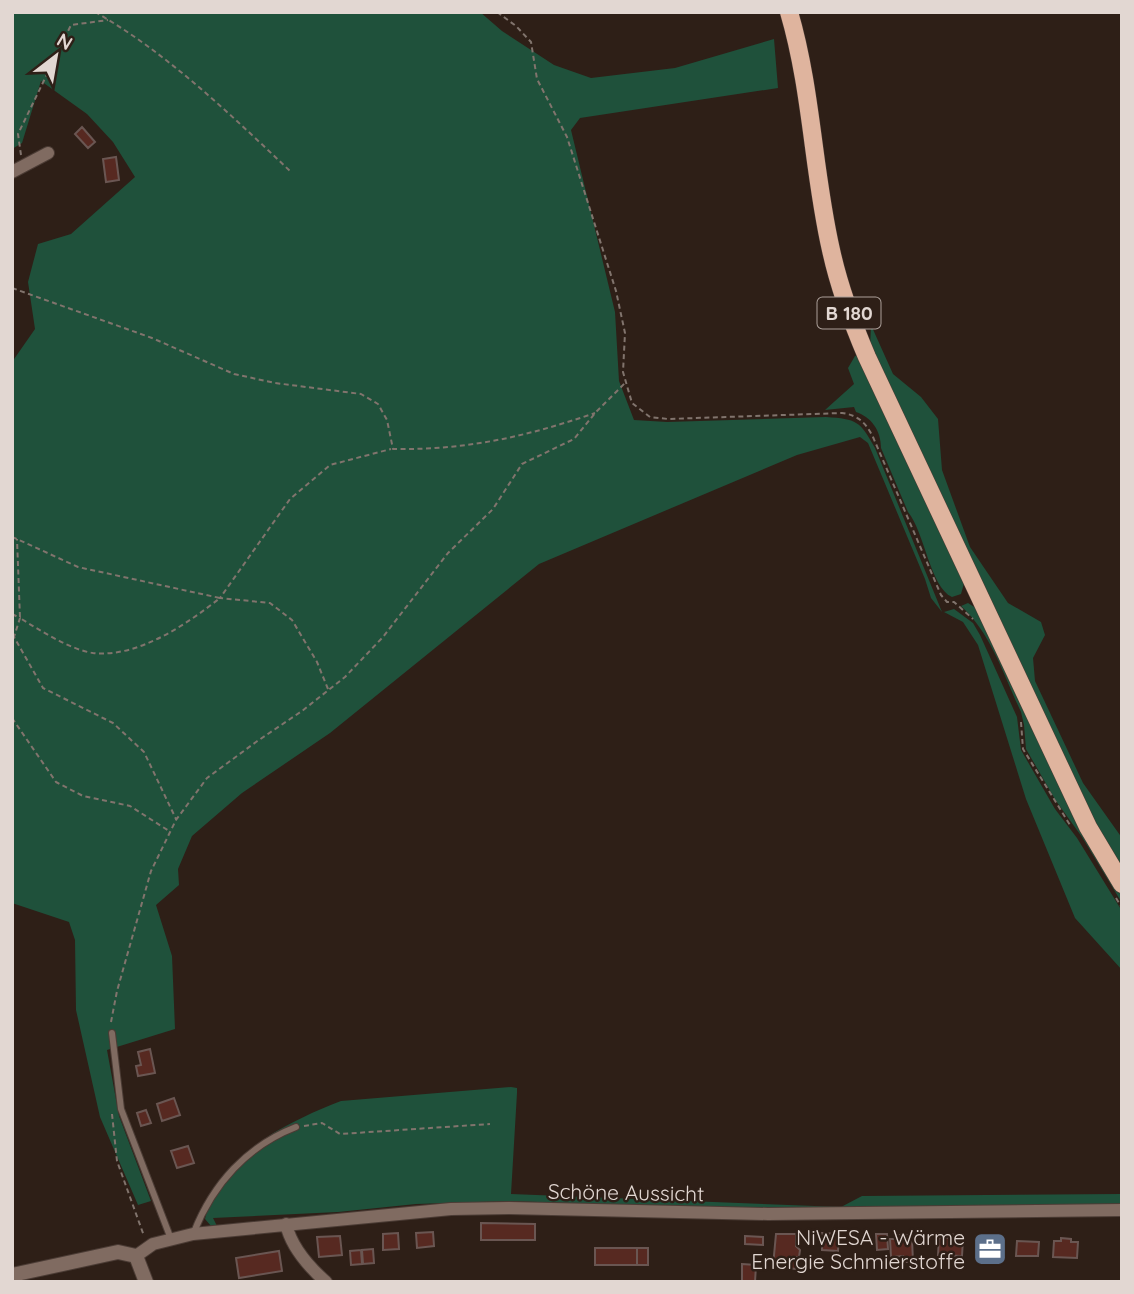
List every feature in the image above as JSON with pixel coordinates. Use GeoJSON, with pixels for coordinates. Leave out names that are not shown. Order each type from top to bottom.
{"type":"FeatureCollection","features":[{"type":"Feature","properties":{"kind":"main road","name":"B 180"},"geometry":{"type":"LineString","coordinates":[[789,12],[806,86],[830,248],[854,328],[1066,782],[1088,827],[1122,884]]}},
{"type":"Feature","properties":{"kind":"street"},"geometry":{"type":"LineString","coordinates":[[17,169],[48,153]]}},
{"type":"Feature","properties":{"kind":"street","name":"Schöne Aussicht"},"geometry":{"type":"LineString","coordinates":[[141,1252],[172,1239],[193,1234],[451,1209],[768,1214],[1122,1210]]}},
{"type":"Feature","properties":{"kind":"street"},"geometry":{"type":"LineString","coordinates":[[286,1224],[288,1234],[302,1255],[326,1282]]}},
{"type":"Feature","properties":{"kind":"street"},"geometry":{"type":"LineString","coordinates":[[12,1275],[118,1252],[141,1252],[146,1282]]}},
{"type":"Feature","properties":{"kind":"lane"},"geometry":{"type":"LineString","coordinates":[[110,1031],[121,1109],[172,1239]]}},
{"type":"Feature","properties":{"kind":"lane"},"geometry":{"type":"LineString","coordinates":[[193,1234],[213,1195],[246,1155],[265,1141],[296,1127]]}},
{"type":"Feature","properties":{"kind":"path"},"geometry":{"type":"LineString","coordinates":[[95,12],[127,30],[232,116],[290,171]]}},
{"type":"Feature","properties":{"kind":"path"},"geometry":{"type":"LineString","coordinates":[[497,12],[531,41],[537,79],[567,137],[616,291],[625,334],[623,372],[632,403],[650,417],[668,419],[842,413],[850,414],[863,422],[873,437],[936,587],[947,602],[954,602]]}},
{"type":"Feature","properties":{"kind":"path"},"geometry":{"type":"LineString","coordinates":[[17,169],[18,134],[71,25],[109,20]]}},
{"type":"Feature","properties":{"kind":"path"},"geometry":{"type":"LineString","coordinates":[[12,288],[152,338],[234,374],[275,383],[361,394],[378,404],[387,420],[393,449]]}},
{"type":"Feature","properties":{"kind":"path"},"geometry":{"type":"LineString","coordinates":[[110,1031],[127,953],[151,871],[176,820],[207,778],[345,677],[383,637],[448,553],[493,509],[522,464],[574,439],[625,383]]}},
{"type":"Feature","properties":{"kind":"path"},"geometry":{"type":"LineString","coordinates":[[12,614],[45,634],[93,653],[122,650],[157,640],[193,619],[220,598],[290,499],[330,465],[393,449],[433,450],[497,442],[541,431],[596,412]]}},
{"type":"Feature","properties":{"kind":"path"},"geometry":{"type":"LineString","coordinates":[[12,537],[78,567],[220,598],[270,603],[292,620],[317,662],[329,690]]}},
{"type":"Feature","properties":{"kind":"path"},"geometry":{"type":"LineString","coordinates":[[17,539],[20,618],[14,637],[43,688],[113,723],[144,752],[176,820]]}},
{"type":"Feature","properties":{"kind":"path"},"geometry":{"type":"LineString","coordinates":[[12,718],[56,782],[83,796],[130,806],[170,831]]}},
{"type":"Feature","properties":{"kind":"path"},"geometry":{"type":"LineString","coordinates":[[111,1105],[117,1161],[142,1226],[141,1252]]}},
{"type":"Feature","properties":{"kind":"path"},"geometry":{"type":"LineString","coordinates":[[296,1127],[322,1124],[340,1134],[490,1124]]}},
{"type":"Feature","properties":{"kind":"green space"},"geometry":{"type":"Polygon","coordinates":[[[12,12],[480,12],[502,31],[554,65],[591,78],[675,68],[774,39],[778,88],[580,118],[571,130],[615,312],[619,381],[634,420],[667,422],[826,417],[856,423],[875,448],[942,612],[931,598],[868,443],[860,437],[797,455],[539,564],[330,733],[242,793],[192,836],[178,869],[179,885],[156,905],[172,956],[175,1029],[107,1050],[119,1116],[151,1201],[138,1205],[100,1117],[76,1010],[75,940],[69,922],[12,903],[12,362],[35,329],[28,282],[38,244],[71,234],[135,177],[113,142],[87,114],[41,81],[22,143],[12,149],[12,12]]]}},
{"type":"Feature","properties":{"kind":"green space"},"geometry":{"type":"Polygon","coordinates":[[[871,325],[893,374],[921,397],[938,419],[942,470],[970,547],[1008,603],[1041,622],[1045,635],[1033,658],[1035,681],[1083,783],[1122,838],[1122,868],[1096,826],[870,349],[871,325]]]}},
{"type":"Feature","properties":{"kind":"green space"},"geometry":{"type":"Polygon","coordinates":[[[860,354],[965,580],[961,594],[952,597],[938,582],[881,448],[874,425],[856,412],[854,407],[825,410],[854,384],[848,368],[855,356],[860,354]]]}},
{"type":"Feature","properties":{"kind":"green space"},"geometry":{"type":"Polygon","coordinates":[[[968,603],[979,610],[1087,834],[1122,893],[1122,903],[1026,749],[1021,712],[989,642],[961,606],[968,603]]]}},
{"type":"Feature","properties":{"kind":"green space"},"geometry":{"type":"Polygon","coordinates":[[[954,609],[973,623],[980,635],[1017,717],[1021,750],[1055,809],[1077,838],[1122,911],[1122,970],[1075,918],[1026,799],[978,645],[963,622],[944,612],[954,609]]]}},
{"type":"Feature","properties":{"kind":"green space"},"geometry":{"type":"Polygon","coordinates":[[[517,1088],[517,1093],[511,1194],[841,1207],[862,1196],[1122,1194],[1122,1205],[816,1212],[510,1201],[416,1204],[338,1212],[213,1218],[217,1226],[211,1226],[205,1219],[216,1193],[242,1162],[260,1148],[297,1129],[294,1125],[267,1137],[322,1109],[341,1101],[517,1088]]]}},
{"type":"Feature","properties":{"kind":"building"},"geometry":{"type":"Polygon","coordinates":[[[82,127],[95,142],[88,148],[75,134],[82,127]]]}},
{"type":"Feature","properties":{"kind":"building"},"geometry":{"type":"Polygon","coordinates":[[[116,157],[119,180],[106,182],[103,159],[116,157]]]}},
{"type":"Feature","properties":{"kind":"building"},"geometry":{"type":"Polygon","coordinates":[[[150,1049],[155,1073],[138,1076],[136,1066],[141,1065],[138,1052],[150,1049]]]}},
{"type":"Feature","properties":{"kind":"building"},"geometry":{"type":"Polygon","coordinates":[[[174,1098],[180,1115],[162,1121],[157,1104],[174,1098]]]}},
{"type":"Feature","properties":{"kind":"building"},"geometry":{"type":"Polygon","coordinates":[[[146,1110],[151,1123],[141,1126],[137,1113],[146,1110]]]}},
{"type":"Feature","properties":{"kind":"building"},"geometry":{"type":"Polygon","coordinates":[[[188,1146],[194,1163],[177,1168],[171,1151],[188,1146]]]}},
{"type":"Feature","properties":{"kind":"building"},"geometry":{"type":"Polygon","coordinates":[[[481,1223],[535,1224],[535,1240],[481,1240],[481,1223]]]}},
{"type":"Feature","properties":{"kind":"building"},"geometry":{"type":"Polygon","coordinates":[[[433,1232],[434,1246],[417,1248],[416,1233],[433,1232]]]}},
{"type":"Feature","properties":{"kind":"building"},"geometry":{"type":"Polygon","coordinates":[[[398,1233],[399,1249],[383,1250],[383,1234],[398,1233]]]}},
{"type":"Feature","properties":{"kind":"building"},"geometry":{"type":"Polygon","coordinates":[[[822,1233],[839,1234],[838,1251],[822,1250],[822,1233]]]}},
{"type":"Feature","properties":{"kind":"building"},"geometry":{"type":"Polygon","coordinates":[[[776,1234],[796,1234],[796,1246],[800,1250],[799,1257],[796,1257],[796,1269],[773,1266],[776,1234]]]}},
{"type":"Feature","properties":{"kind":"building"},"geometry":{"type":"Polygon","coordinates":[[[876,1234],[887,1234],[888,1249],[877,1250],[876,1234]]]}},
{"type":"Feature","properties":{"kind":"building"},"geometry":{"type":"Polygon","coordinates":[[[949,1234],[963,1239],[962,1256],[938,1255],[939,1238],[949,1238],[949,1234]]]}},
{"type":"Feature","properties":{"kind":"building"},"geometry":{"type":"Polygon","coordinates":[[[898,1235],[907,1235],[907,1239],[912,1239],[913,1262],[903,1262],[903,1256],[891,1257],[890,1239],[898,1239],[898,1235]]]}},
{"type":"Feature","properties":{"kind":"building"},"geometry":{"type":"Polygon","coordinates":[[[340,1236],[342,1255],[319,1257],[317,1237],[340,1236]]]}},
{"type":"Feature","properties":{"kind":"building"},"geometry":{"type":"Polygon","coordinates":[[[745,1236],[763,1237],[763,1245],[745,1244],[745,1236]]]}},
{"type":"Feature","properties":{"kind":"building"},"geometry":{"type":"Polygon","coordinates":[[[1061,1238],[1078,1242],[1077,1258],[1053,1257],[1054,1241],[1061,1241],[1061,1238]]]}},
{"type":"Feature","properties":{"kind":"building"},"geometry":{"type":"Polygon","coordinates":[[[978,1239],[1002,1240],[1001,1257],[977,1257],[978,1239]]]}},
{"type":"Feature","properties":{"kind":"building"},"geometry":{"type":"Polygon","coordinates":[[[1017,1241],[1039,1242],[1038,1256],[1016,1256],[1017,1241]]]}},
{"type":"Feature","properties":{"kind":"building"},"geometry":{"type":"Polygon","coordinates":[[[595,1248],[637,1248],[637,1265],[595,1265],[595,1248]]]}},
{"type":"Feature","properties":{"kind":"building"},"geometry":{"type":"Polygon","coordinates":[[[637,1248],[648,1248],[648,1265],[637,1265],[637,1248]]]}},
{"type":"Feature","properties":{"kind":"building"},"geometry":{"type":"Polygon","coordinates":[[[373,1249],[374,1263],[363,1264],[362,1250],[373,1249]]]}},
{"type":"Feature","properties":{"kind":"building"},"geometry":{"type":"Polygon","coordinates":[[[361,1250],[362,1264],[351,1265],[350,1251],[361,1250]]]}},
{"type":"Feature","properties":{"kind":"building"},"geometry":{"type":"Polygon","coordinates":[[[279,1251],[282,1271],[239,1278],[236,1258],[279,1251]]]}},
{"type":"Feature","properties":{"kind":"building"},"geometry":{"type":"Polygon","coordinates":[[[742,1264],[756,1265],[755,1282],[742,1282],[742,1264]]]}},
{"type":"Feature","properties":{"kind":"place","name":"NiWESA - Wärme Energie Schmierstoffe"},"geometry":{"type":"Point","coordinates":[990,1249]}}]}
